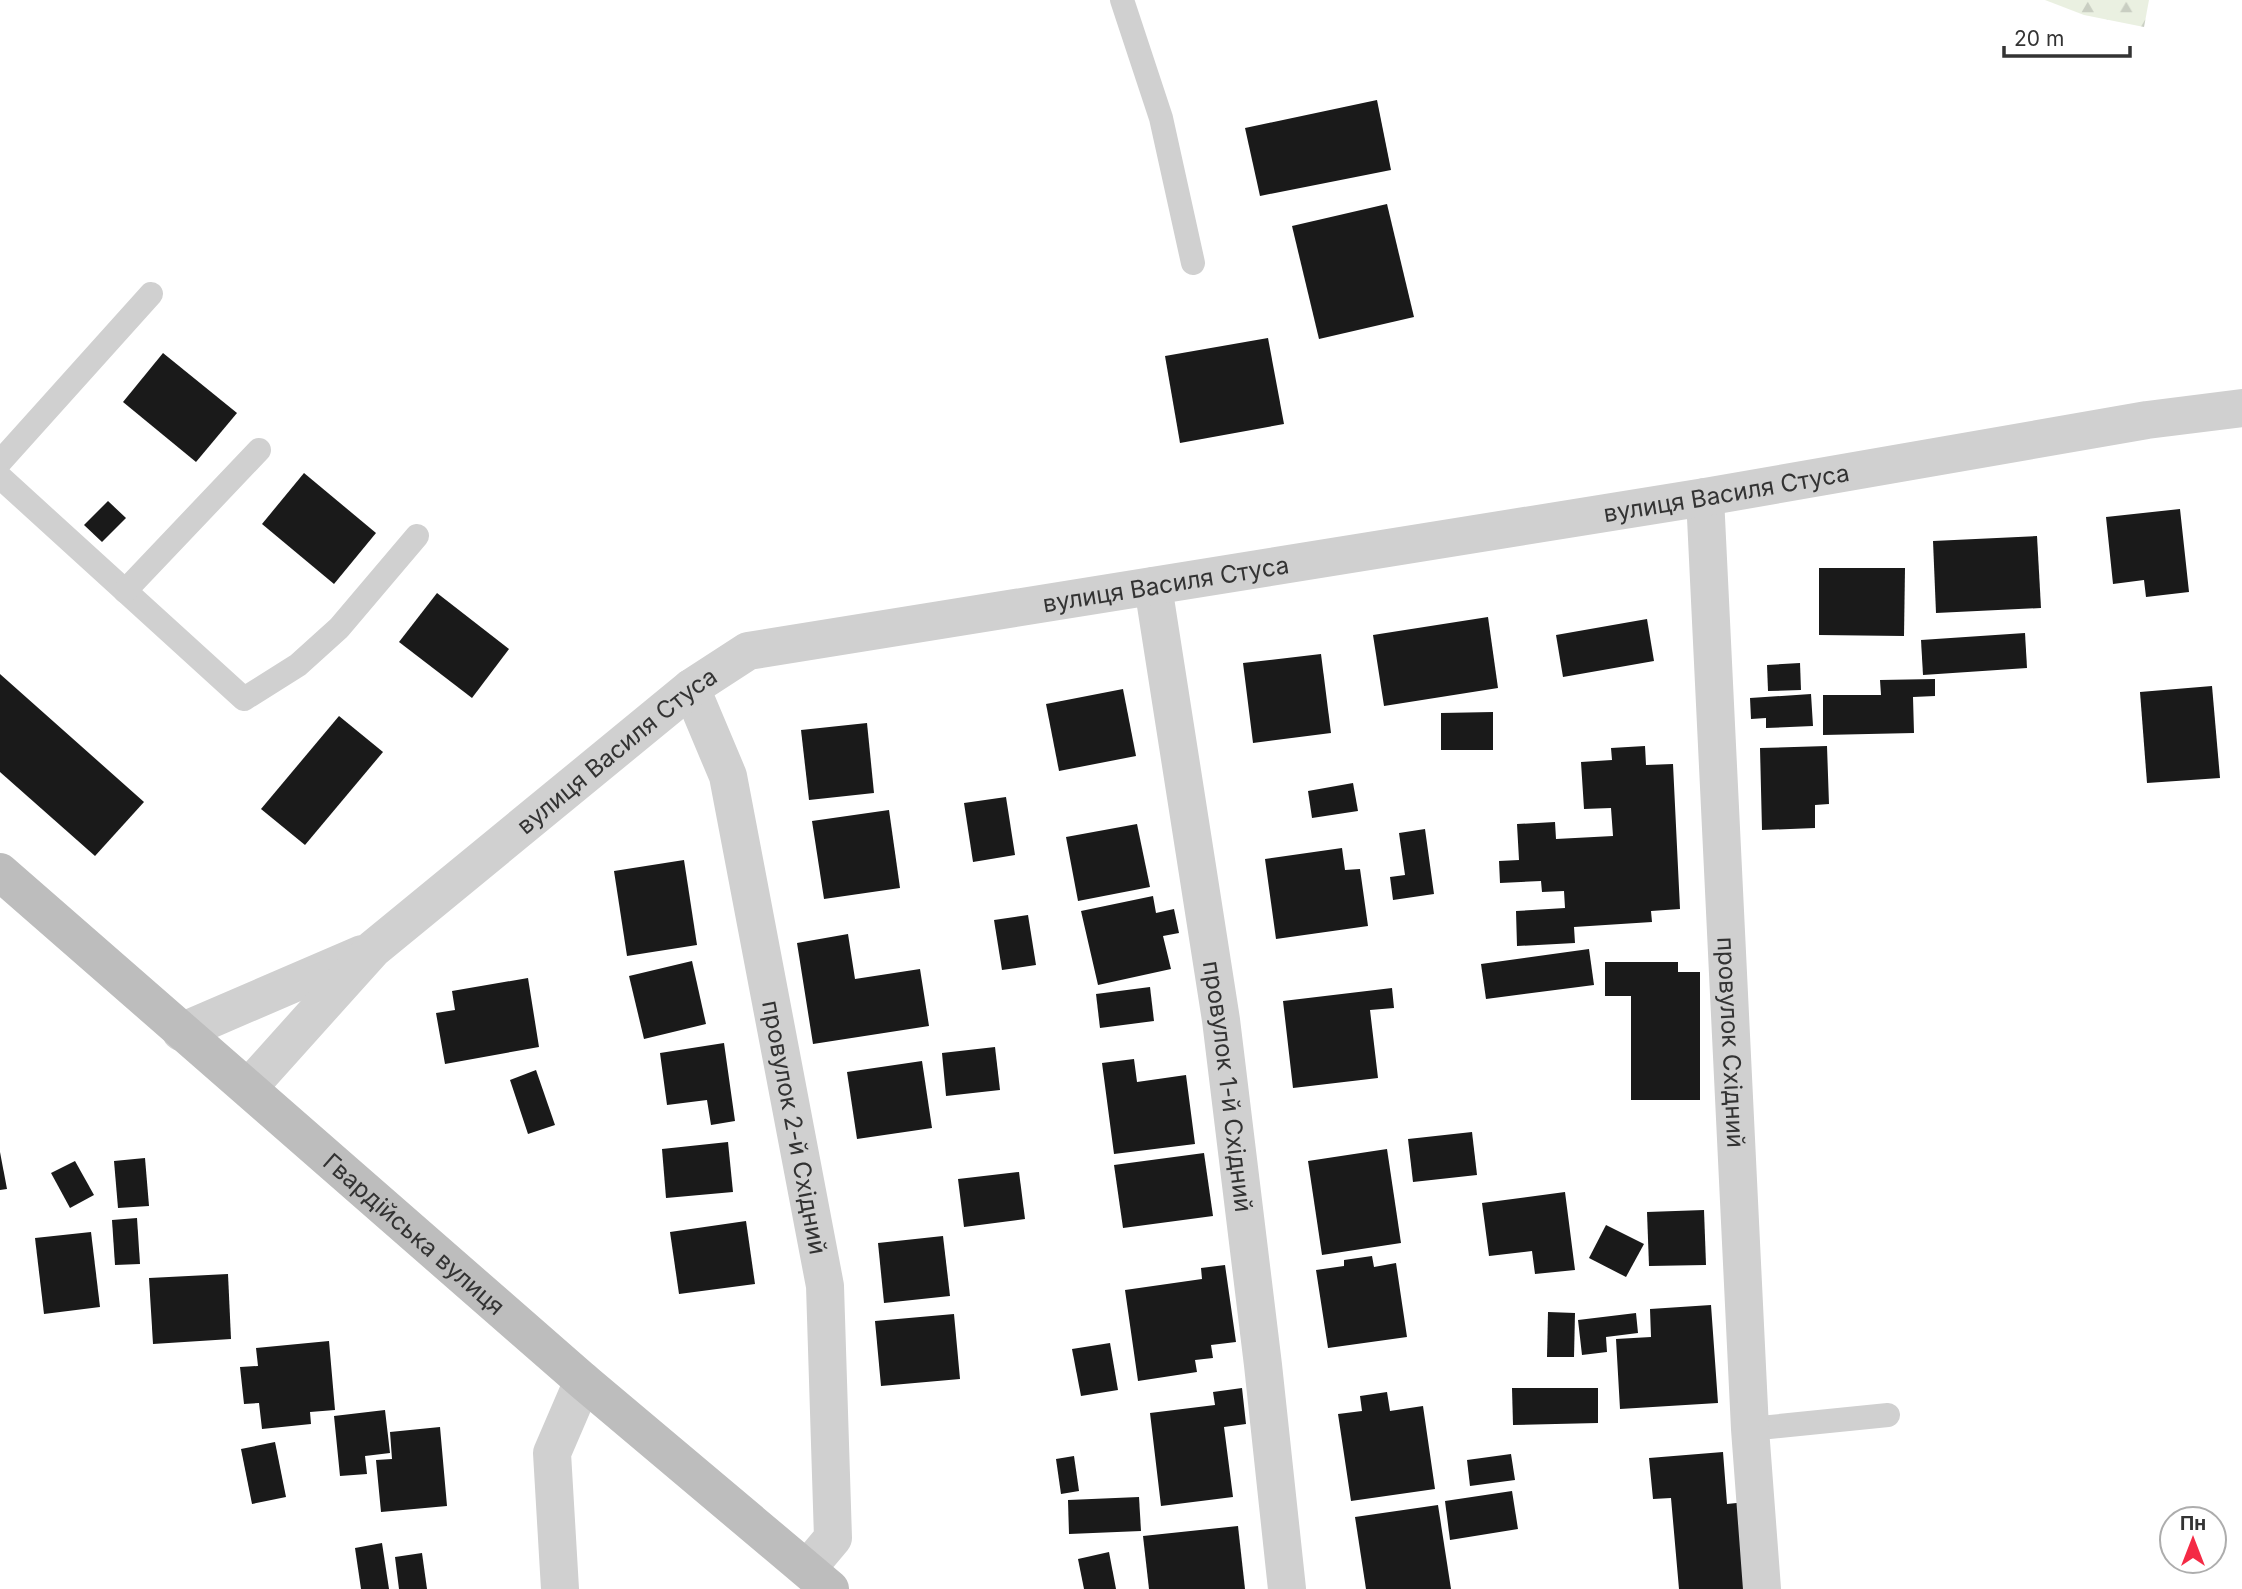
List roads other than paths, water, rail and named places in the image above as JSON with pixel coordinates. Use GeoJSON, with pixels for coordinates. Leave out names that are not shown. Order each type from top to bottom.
{"type":"FeatureCollection","features":[{"type":"Feature","properties":{"kind":"main road","name":"Гвардійська вулиця"},"geometry":{"type":"LineString","coordinates":[[0,872],[583,1381],[819,1579]]}},
{"type":"Feature","properties":{"kind":"street","name":"вулиця Василя Стуса"},"geometry":{"type":"LineString","coordinates":[[249,1087],[373,949],[691,688],[748,651],[1705,497],[2147,419],[2242,408]]}},
{"type":"Feature","properties":{"kind":"street","name":"провулок Східний"},"geometry":{"type":"LineString","coordinates":[[1705,497],[1751,1429],[1762,1589]]}},
{"type":"Feature","properties":{"kind":"street","name":"провулок 1-й Східний"},"geometry":{"type":"LineString","coordinates":[[1153,586],[1221,1020],[1287,1589]]}},
{"type":"Feature","properties":{"kind":"street","name":"провулок 2-й Східний"},"geometry":{"type":"LineString","coordinates":[[691,688],[728,776],[825,1286],[833,1538],[819,1579]]}},
{"type":"Feature","properties":{"kind":"street"},"geometry":{"type":"LineString","coordinates":[[181,1032],[373,949]]}},
{"type":"Feature","properties":{"kind":"street"},"geometry":{"type":"LineString","coordinates":[[560,1589],[552,1452],[583,1381]]}},
{"type":"Feature","properties":{"kind":"lane"},"geometry":{"type":"LineString","coordinates":[[1122,0],[1161,118],[1193,263]]}},
{"type":"Feature","properties":{"kind":"lane"},"geometry":{"type":"LineString","coordinates":[[0,462],[151,294]]}},
{"type":"Feature","properties":{"kind":"lane"},"geometry":{"type":"LineString","coordinates":[[125,591],[258,450]]}},
{"type":"Feature","properties":{"kind":"lane"},"geometry":{"type":"LineString","coordinates":[[0,477],[244,699],[298,665],[340,628],[417,536]]}},
{"type":"Feature","properties":{"kind":"lane"},"geometry":{"type":"LineString","coordinates":[[1751,1429],[1888,1415]]}}]}
